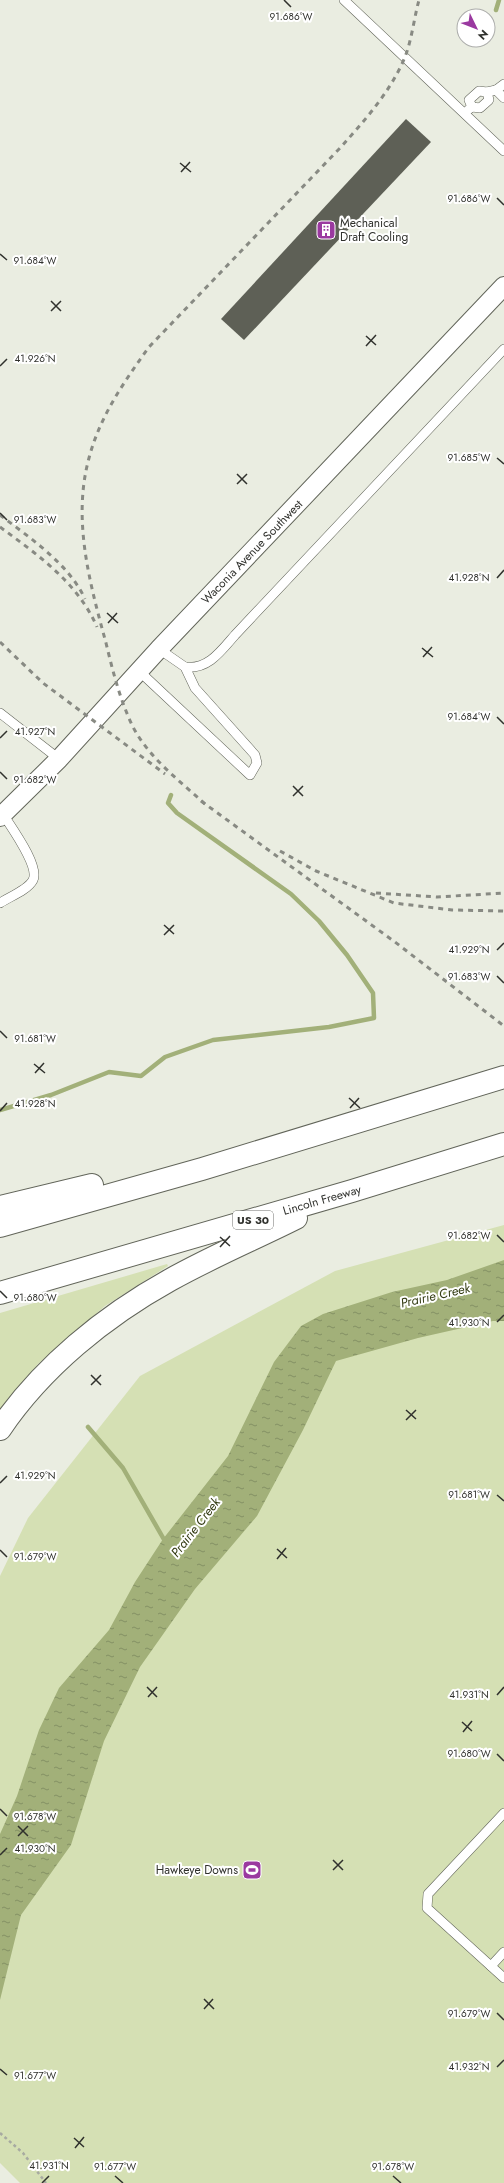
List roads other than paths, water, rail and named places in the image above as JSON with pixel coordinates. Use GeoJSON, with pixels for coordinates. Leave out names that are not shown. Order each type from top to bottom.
{"type":"FeatureCollection","features":[{"type":"Feature","properties":{"kind":"highway"},"geometry":{"type":"LineString","coordinates":[[0,1226],[202,1169],[504,1077]]}},
{"type":"Feature","properties":{"kind":"highway","name":"Lincoln Freeway"},"geometry":{"type":"LineString","coordinates":[[0,1294],[352,1191],[504,1144]]}},
{"type":"Feature","properties":{"kind":"highway"},"geometry":{"type":"LineString","coordinates":[[0,1207],[159,1170],[202,1169]]}},
{"type":"Feature","properties":{"kind":"highway"},"geometry":{"type":"LineString","coordinates":[[0,1429],[11,1414],[62,1358],[112,1316],[170,1280],[352,1191]]}},
{"type":"Feature","properties":{"kind":"street","name":"Waconia Avenue Southwest"},"geometry":{"type":"LineString","coordinates":[[2,815],[59,759],[159,649],[504,286]]}},
{"type":"Feature","properties":{"kind":"lane"},"geometry":{"type":"LineString","coordinates":[[344,0],[468,110],[504,151]]}},
{"type":"Feature","properties":{"kind":"lane"},"geometry":{"type":"LineString","coordinates":[[468,110],[468,100],[480,91],[492,91],[504,84]]}},
{"type":"Feature","properties":{"kind":"lane"},"geometry":{"type":"LineString","coordinates":[[492,91],[504,98]]}},
{"type":"Feature","properties":{"kind":"lane"},"geometry":{"type":"LineString","coordinates":[[159,649],[185,667],[194,668],[216,657],[240,629],[504,349]]}},
{"type":"Feature","properties":{"kind":"lane"},"geometry":{"type":"LineString","coordinates":[[139,671],[250,776],[257,763],[255,755],[195,688],[185,667]]}},
{"type":"Feature","properties":{"kind":"lane"},"geometry":{"type":"LineString","coordinates":[[0,713],[59,759]]}},
{"type":"Feature","properties":{"kind":"lane"},"geometry":{"type":"LineString","coordinates":[[0,903],[32,881],[35,874],[33,863],[2,815]]}},
{"type":"Feature","properties":{"kind":"lane"},"geometry":{"type":"LineString","coordinates":[[504,1813],[428,1894],[427,1908],[504,1978]]}},
{"type":"Feature","properties":{"kind":"lane"},"geometry":{"type":"LineString","coordinates":[[491,1966],[504,1952]]}},
{"type":"Feature","properties":{"kind":"water","name":"Prairie Creek"},"geometry":{"type":"Polygon","coordinates":[[[504,1260],[504,1321],[493,1321],[418,1338],[336,1361],[303,1430],[257,1516],[195,1589],[140,1667],[104,1741],[71,1845],[21,1915],[0,2000],[0,1834],[17,1796],[39,1730],[59,1688],[109,1630],[135,1582],[163,1539],[228,1456],[274,1362],[301,1326],[323,1314],[392,1292],[447,1280],[504,1260]]]}},
{"type":"Feature","properties":{"kind":"waterway"},"geometry":{"type":"LineString","coordinates":[[496,10],[499,0]]}},
{"type":"Feature","properties":{"kind":"waterway"},"geometry":{"type":"LineString","coordinates":[[0,1110],[51,1095],[109,1072],[141,1076],[165,1057],[213,1040],[329,1027],[374,1018],[373,993],[347,955],[319,921],[291,894],[177,813],[168,803],[171,795]]}},
{"type":"Feature","properties":{"kind":"waterway","name":"Prairie Creek"},"geometry":{"type":"LineString","coordinates":[[88,1427],[123,1468],[166,1543]]}},
{"type":"Feature","properties":{"kind":"railway"},"geometry":{"type":"LineString","coordinates":[[205,804],[147,749],[128,717],[114,675],[94,598],[85,552],[82,505],[84,481],[89,458],[106,414],[122,386],[149,347],[341,147],[368,116],[385,93],[405,57],[419,0]]}},
{"type":"Feature","properties":{"kind":"railway"},"geometry":{"type":"LineString","coordinates":[[0,515],[48,552],[69,574],[85,599]]}},
{"type":"Feature","properties":{"kind":"railway"},"geometry":{"type":"LineString","coordinates":[[0,527],[29,548],[68,583],[89,611],[97,627]]}},
{"type":"Feature","properties":{"kind":"railway"},"geometry":{"type":"LineString","coordinates":[[0,642],[43,683],[165,774]]}},
{"type":"Feature","properties":{"kind":"railway"},"geometry":{"type":"LineString","coordinates":[[201,801],[395,942],[504,1026]]}},
{"type":"Feature","properties":{"kind":"railway"},"geometry":{"type":"LineString","coordinates":[[280,851],[316,871],[394,903],[452,910],[504,911]]}},
{"type":"Feature","properties":{"kind":"railway"},"geometry":{"type":"LineString","coordinates":[[376,893],[437,897],[504,893]]}},
{"type":"Feature","properties":{"kind":"place","name":"Mechanical Draft Cooling"},"geometry":{"type":"Point","coordinates":[326,230]}},
{"type":"Feature","properties":{"kind":"place","name":"Hawkeye Downs"},"geometry":{"type":"Point","coordinates":[252,1870]}}]}
